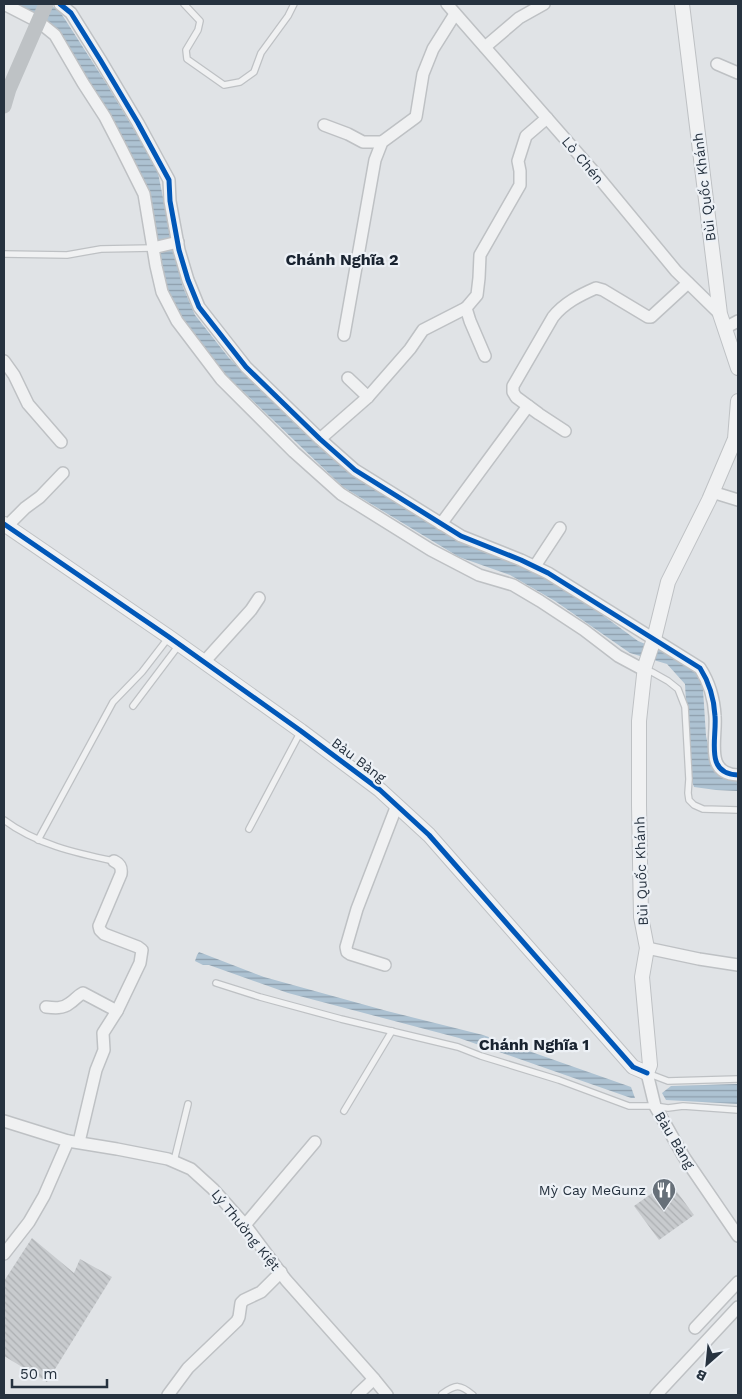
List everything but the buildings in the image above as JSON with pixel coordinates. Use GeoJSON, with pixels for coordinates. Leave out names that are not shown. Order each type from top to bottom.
{"type":"FeatureCollection","features":[{"type":"Feature","properties":{"kind":"main road"},"geometry":{"type":"LineString","coordinates":[[4,106],[9,89],[46,4]]}},
{"type":"Feature","properties":{"kind":"street"},"geometry":{"type":"LineString","coordinates":[[4,4],[39,21],[54,35],[105,117],[144,194],[162,292],[177,321],[221,379],[294,452],[341,494],[431,550],[479,575],[513,585],[540,601],[618,656],[644,668]]}},
{"type":"Feature","properties":{"kind":"street"},"geometry":{"type":"LineString","coordinates":[[60,4],[70,13],[101,61],[169,180],[170,201],[178,242],[188,280],[199,307],[246,367],[320,440],[355,470],[461,536],[548,573],[700,668],[711,691],[716,717],[714,731],[715,758],[718,768],[721,772],[738,775]]}},
{"type":"Feature","properties":{"kind":"street","name":"Lò Chén"},"geometry":{"type":"LineString","coordinates":[[447,4],[547,118],[676,271],[720,314]]}},
{"type":"Feature","properties":{"kind":"street"},"geometry":{"type":"LineString","coordinates":[[485,47],[519,18],[544,4]]}},
{"type":"Feature","properties":{"kind":"street","name":"Bùi Quốc Khánh"},"geometry":{"type":"LineString","coordinates":[[682,4],[720,314],[738,368]]}},
{"type":"Feature","properties":{"kind":"street"},"geometry":{"type":"LineString","coordinates":[[344,335],[374,160],[382,142],[416,117],[423,74],[433,49],[455,14]]}},
{"type":"Feature","properties":{"kind":"street"},"geometry":{"type":"LineString","coordinates":[[717,64],[738,73]]}},
{"type":"Feature","properties":{"kind":"street"},"geometry":{"type":"LineString","coordinates":[[320,440],[368,397],[410,349],[423,330],[466,308],[477,295],[480,255],[520,185],[518,161],[526,136],[547,118]]}},
{"type":"Feature","properties":{"kind":"street"},"geometry":{"type":"LineString","coordinates":[[324,125],[363,142],[382,142]]}},
{"type":"Feature","properties":{"kind":"street"},"geometry":{"type":"LineString","coordinates":[[153,248],[178,242]]}},
{"type":"Feature","properties":{"kind":"street"},"geometry":{"type":"LineString","coordinates":[[565,431],[516,397],[513,392],[513,386],[553,317],[561,307],[596,288],[603,290],[648,317],[652,317],[688,283]]}},
{"type":"Feature","properties":{"kind":"street"},"geometry":{"type":"LineString","coordinates":[[466,308],[485,356]]}},
{"type":"Feature","properties":{"kind":"street"},"geometry":{"type":"LineString","coordinates":[[725,328],[738,321]]}},
{"type":"Feature","properties":{"kind":"street"},"geometry":{"type":"LineString","coordinates":[[4,361],[14,375],[28,404],[61,442]]}},
{"type":"Feature","properties":{"kind":"street"},"geometry":{"type":"LineString","coordinates":[[348,378],[368,397]]}},
{"type":"Feature","properties":{"kind":"street"},"geometry":{"type":"LineString","coordinates":[[654,641],[668,582],[712,492],[734,439],[738,401]]}},
{"type":"Feature","properties":{"kind":"street"},"geometry":{"type":"LineString","coordinates":[[442,524],[528,406]]}},
{"type":"Feature","properties":{"kind":"street"},"geometry":{"type":"LineString","coordinates":[[6,525],[40,497],[63,473]]}},
{"type":"Feature","properties":{"kind":"street"},"geometry":{"type":"LineString","coordinates":[[712,492],[738,500]]}},
{"type":"Feature","properties":{"kind":"street","name":"Bàu Bàng"},"geometry":{"type":"LineString","coordinates":[[6,525],[301,731],[380,790],[428,835],[633,1067],[647,1073],[655,1106],[684,1156],[738,1236]]}},
{"type":"Feature","properties":{"kind":"street"},"geometry":{"type":"LineString","coordinates":[[535,566],[560,528]]}},
{"type":"Feature","properties":{"kind":"street"},"geometry":{"type":"LineString","coordinates":[[204,662],[251,610],[259,598]]}},
{"type":"Feature","properties":{"kind":"street","name":"Bùi Quốc Khánh"},"geometry":{"type":"LineString","coordinates":[[647,1073],[650,1065],[642,977],[647,948],[641,917],[639,721],[644,668],[654,641]]}},
{"type":"Feature","properties":{"kind":"street"},"geometry":{"type":"LineString","coordinates":[[385,965],[350,954],[346,947],[360,901],[397,805]]}},
{"type":"Feature","properties":{"kind":"street"},"geometry":{"type":"LineString","coordinates":[[4,1254],[29,1222],[73,1141],[104,1050],[103,1033],[117,1010],[143,954],[142,950],[138,947],[104,934],[100,930],[99,926],[121,874],[122,868],[114,861]]}},
{"type":"Feature","properties":{"kind":"street"},"geometry":{"type":"LineString","coordinates":[[647,948],[738,965]]}},
{"type":"Feature","properties":{"kind":"street"},"geometry":{"type":"LineString","coordinates":[[46,1007],[58,1008],[69,1004],[83,993],[117,1010]]}},
{"type":"Feature","properties":{"kind":"street","name":"Lý Thường Kiệt"},"geometry":{"type":"LineString","coordinates":[[4,1121],[73,1141],[168,1159],[191,1169],[213,1189],[245,1225],[280,1272],[387,1395]]}},
{"type":"Feature","properties":{"kind":"street"},"geometry":{"type":"LineString","coordinates":[[245,1225],[315,1142]]}},
{"type":"Feature","properties":{"kind":"street"},"geometry":{"type":"LineString","coordinates":[[168,1395],[188,1368],[237,1321],[241,1304],[244,1300],[261,1292],[280,1272]]}},
{"type":"Feature","properties":{"kind":"street"},"geometry":{"type":"LineString","coordinates":[[695,1328],[738,1282]]}},
{"type":"Feature","properties":{"kind":"street"},"geometry":{"type":"LineString","coordinates":[[656,1395],[738,1307]]}},
{"type":"Feature","properties":{"kind":"street"},"geometry":{"type":"LineString","coordinates":[[357,1395],[374,1379]]}},
{"type":"Feature","properties":{"kind":"lane"},"geometry":{"type":"LineString","coordinates":[[184,4],[200,21],[198,30],[186,50],[187,59],[224,85],[240,82],[254,72],[261,53],[288,16],[294,4]]}},
{"type":"Feature","properties":{"kind":"lane"},"geometry":{"type":"LineString","coordinates":[[4,254],[67,255],[101,250],[153,248]]}},
{"type":"Feature","properties":{"kind":"lane"},"geometry":{"type":"LineString","coordinates":[[133,706],[174,641]]}},
{"type":"Feature","properties":{"kind":"lane"},"geometry":{"type":"LineString","coordinates":[[38,840],[113,702],[174,641]]}},
{"type":"Feature","properties":{"kind":"lane"},"geometry":{"type":"LineString","coordinates":[[644,668],[668,681],[678,689],[685,708],[689,800],[702,809],[738,810]]}},
{"type":"Feature","properties":{"kind":"lane"},"geometry":{"type":"LineString","coordinates":[[249,829],[301,731]]}},
{"type":"Feature","properties":{"kind":"lane"},"geometry":{"type":"LineString","coordinates":[[4,820],[38,840],[114,861]]}},
{"type":"Feature","properties":{"kind":"lane"},"geometry":{"type":"LineString","coordinates":[[216,983],[296,1007],[458,1047],[559,1080],[629,1106],[668,1108],[683,1106],[738,1110]]}},
{"type":"Feature","properties":{"kind":"lane"},"geometry":{"type":"LineString","coordinates":[[344,1111],[392,1032]]}},
{"type":"Feature","properties":{"kind":"lane"},"geometry":{"type":"LineString","coordinates":[[647,1073],[668,1081],[738,1079]]}},
{"type":"Feature","properties":{"kind":"lane"},"geometry":{"type":"LineString","coordinates":[[174,1162],[188,1104]]}},
{"type":"Feature","properties":{"kind":"lane"},"geometry":{"type":"LineString","coordinates":[[442,1394],[451,1388],[459,1386],[465,1388],[473,1395]]}},
{"type":"Feature","properties":{"kind":"water"},"geometry":{"type":"Polygon","coordinates":[[[17,4],[48,4],[59,10],[157,168],[183,287],[195,315],[229,358],[310,437],[358,478],[545,573],[638,641],[685,660],[702,674],[706,736],[710,753],[738,780],[738,791],[694,787],[690,775],[685,684],[667,664],[630,653],[555,601],[510,575],[459,557],[343,487],[226,375],[175,313],[157,261],[142,178],[50,27],[17,4]]]}},
{"type":"Feature","properties":{"kind":"water"},"geometry":{"type":"Polygon","coordinates":[[[199,952],[264,977],[483,1035],[631,1087],[635,1098],[459,1038],[288,993],[209,965],[203,965],[195,961],[199,952]]]}},
{"type":"Feature","properties":{"kind":"water"},"geometry":{"type":"Polygon","coordinates":[[[738,1084],[738,1104],[666,1100],[662,1093],[671,1086],[738,1084]]]}},
{"type":"Feature","properties":{"kind":"cycle path"},"geometry":{"type":"LineString","coordinates":[[60,4],[71,13],[101,61],[169,180],[170,201],[179,250],[199,307],[246,367],[320,439],[355,470],[461,536],[548,573],[700,668],[711,690],[714,703],[714,754],[716,762],[720,769],[727,773],[738,775]]}},
{"type":"Feature","properties":{"kind":"cycle path"},"geometry":{"type":"LineString","coordinates":[[4,524],[169,637],[380,790],[429,835],[633,1067],[647,1073]]}},
{"type":"Feature","properties":{"kind":"place","name":"Mỳ Cay MeGunz"},"geometry":{"type":"Point","coordinates":[664,1211]}},
{"type":"Feature","properties":{"kind":"district","name":"Chánh Nghĩa 2"},"geometry":{"type":"Point","coordinates":[342,259]}},
{"type":"Feature","properties":{"kind":"district","name":"Chánh Nghĩa 1"},"geometry":{"type":"Point","coordinates":[534,1044]}}]}
